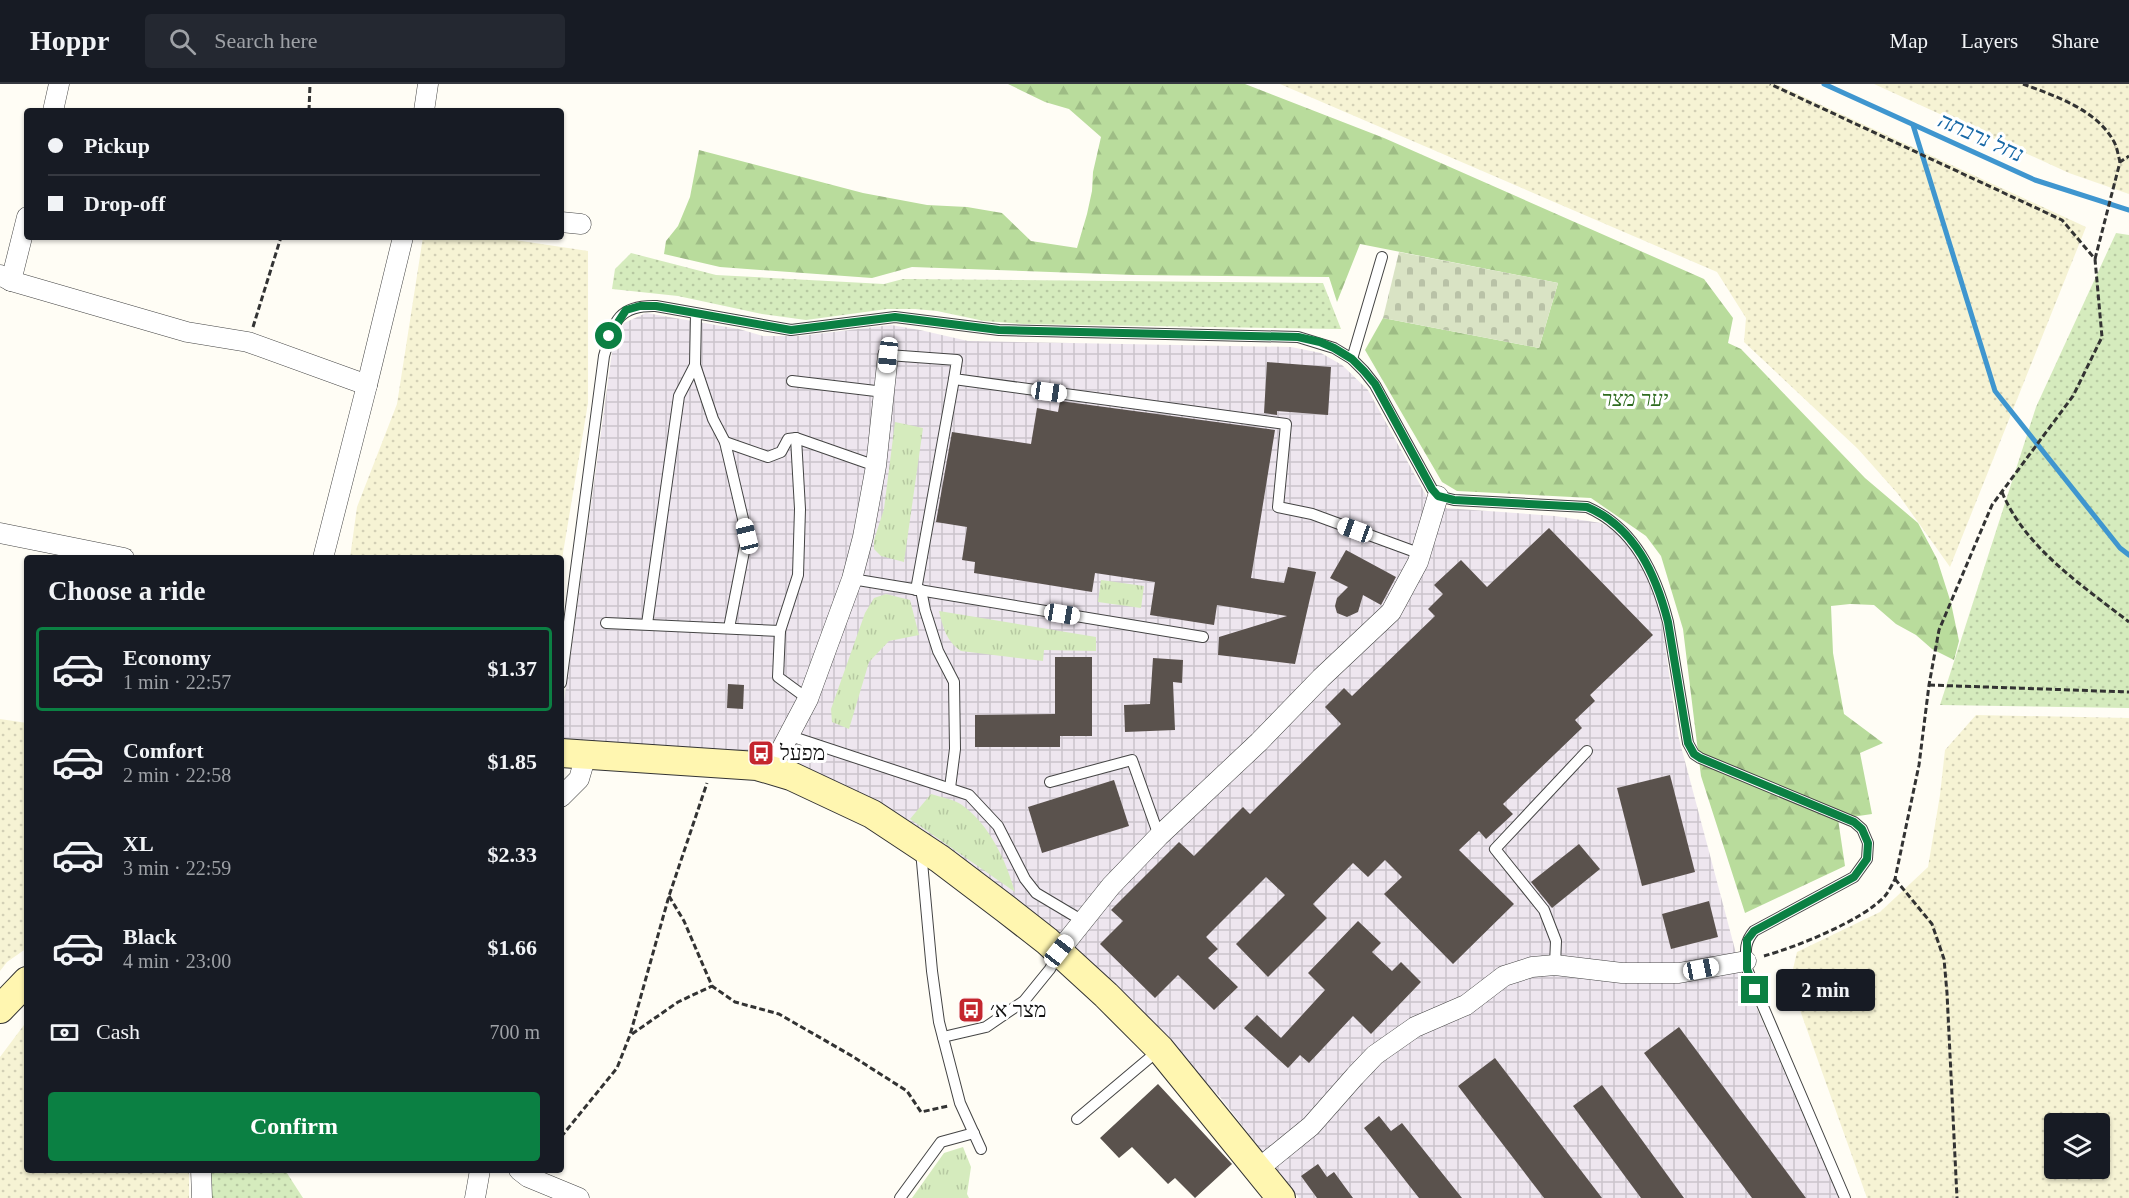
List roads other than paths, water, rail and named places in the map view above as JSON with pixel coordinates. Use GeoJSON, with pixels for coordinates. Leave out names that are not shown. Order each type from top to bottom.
{"type":"FeatureCollection","features":[{"type":"Feature","properties":{"kind":"street"},"geometry":{"type":"LineString","coordinates":[[54,108],[59,84]]}},
{"type":"Feature","properties":{"kind":"street"},"geometry":{"type":"LineString","coordinates":[[424,108],[428,84]]}},
{"type":"Feature","properties":{"kind":"street"},"geometry":{"type":"LineString","coordinates":[[564,222],[581,224]]}},
{"type":"Feature","properties":{"kind":"street"},"geometry":{"type":"LineString","coordinates":[[24,226],[6,278],[187,332],[248,342],[367,385]]}},
{"type":"Feature","properties":{"kind":"street"},"geometry":{"type":"LineString","coordinates":[[324,555],[402,240]]}},
{"type":"Feature","properties":{"kind":"street"},"geometry":{"type":"LineString","coordinates":[[771,769],[808,699],[852,579],[863,537],[876,466],[888,355]]}},
{"type":"Feature","properties":{"kind":"street"},"geometry":{"type":"LineString","coordinates":[[1059,951],[1111,886],[1159,836],[1259,742],[1321,678],[1391,612],[1418,562],[1438,496]]}},
{"type":"Feature","properties":{"kind":"street"},"geometry":{"type":"LineString","coordinates":[[0,533],[109,555]]}},
{"type":"Feature","properties":{"kind":"street"},"geometry":{"type":"LineString","coordinates":[[564,794],[579,778],[574,754],[748,764],[771,769],[851,802],[920,845],[1059,951],[1160,1049],[1281,1198]]}},
{"type":"Feature","properties":{"kind":"street"},"geometry":{"type":"LineString","coordinates":[[1258,1169],[1311,1126],[1375,1055],[1414,1027],[1466,1005],[1504,976],[1532,967],[1555,965],[1622,973],[1679,973],[1746,961]]}},
{"type":"Feature","properties":{"kind":"street"},"geometry":{"type":"LineString","coordinates":[[0,1009],[24,984]]}},
{"type":"Feature","properties":{"kind":"street"},"geometry":{"type":"LineString","coordinates":[[201,1173],[202,1198]]}},
{"type":"Feature","properties":{"kind":"street"},"geometry":{"type":"LineString","coordinates":[[475,1198],[479,1173]]}},
{"type":"Feature","properties":{"kind":"street"},"geometry":{"type":"LineString","coordinates":[[523,1173],[579,1198]]}},
{"type":"Feature","properties":{"kind":"lane"},"geometry":{"type":"LineString","coordinates":[[1352,359],[1382,257]]}},
{"type":"Feature","properties":{"kind":"lane"},"geometry":{"type":"LineString","coordinates":[[564,660],[604,356],[609,336],[626,310],[640,306],[656,306],[791,330],[895,317],[999,330],[1298,337],[1320,342],[1352,359],[1375,384],[1438,496],[1454,500],[1587,507],[1599,512],[1620,528],[1634,543],[1649,567],[1664,604],[1688,743],[1694,754],[1854,822],[1862,829],[1868,843],[1867,859],[1854,877],[1754,931],[1747,940],[1746,961],[1747,969],[1845,1198]]}},
{"type":"Feature","properties":{"kind":"lane"},"geometry":{"type":"LineString","coordinates":[[696,314],[695,365],[713,419],[724,442],[747,536],[729,628]]}},
{"type":"Feature","properties":{"kind":"lane"},"geometry":{"type":"LineString","coordinates":[[888,355],[957,360],[919,590],[938,651],[954,682],[955,749],[950,788]]}},
{"type":"Feature","properties":{"kind":"lane"},"geometry":{"type":"LineString","coordinates":[[647,624],[679,396],[695,365]]}},
{"type":"Feature","properties":{"kind":"lane"},"geometry":{"type":"LineString","coordinates":[[954,379],[1286,424],[1278,507],[1312,514],[1421,554]]}},
{"type":"Feature","properties":{"kind":"lane"},"geometry":{"type":"LineString","coordinates":[[792,381],[884,392]]}},
{"type":"Feature","properties":{"kind":"lane"},"geometry":{"type":"LineString","coordinates":[[724,442],[768,457],[781,452],[788,439],[796,438],[876,466]]}},
{"type":"Feature","properties":{"kind":"lane"},"geometry":{"type":"LineString","coordinates":[[796,438],[800,509],[798,575],[780,631],[778,677],[808,699]]}},
{"type":"Feature","properties":{"kind":"lane"},"geometry":{"type":"LineString","coordinates":[[852,579],[1203,637]]}},
{"type":"Feature","properties":{"kind":"lane"},"geometry":{"type":"LineString","coordinates":[[606,623],[780,631]]}},
{"type":"Feature","properties":{"kind":"lane"},"geometry":{"type":"LineString","coordinates":[[790,736],[969,795],[998,826],[1025,879],[1036,893],[1083,921]]}},
{"type":"Feature","properties":{"kind":"lane"},"geometry":{"type":"LineString","coordinates":[[1555,965],[1556,941],[1544,910],[1495,849],[1587,751]]}},
{"type":"Feature","properties":{"kind":"lane"},"geometry":{"type":"LineString","coordinates":[[1050,782],[1132,760],[1159,836]]}},
{"type":"Feature","properties":{"kind":"lane"},"geometry":{"type":"LineString","coordinates":[[920,845],[939,1022],[960,1103],[981,1149]]}},
{"type":"Feature","properties":{"kind":"lane"},"geometry":{"type":"LineString","coordinates":[[943,1037],[986,1028],[1024,1001],[1050,969],[1059,951]]}},
{"type":"Feature","properties":{"kind":"lane"},"geometry":{"type":"LineString","coordinates":[[1077,1119],[1160,1049]]}},
{"type":"Feature","properties":{"kind":"lane"},"geometry":{"type":"LineString","coordinates":[[900,1198],[941,1142],[974,1133]]}},
{"type":"Feature","properties":{"kind":"waterway","name":"נחל נרבתה"},"geometry":{"type":"LineString","coordinates":[[1824,84],[2035,180],[2129,210]]}},
{"type":"Feature","properties":{"kind":"waterway"},"geometry":{"type":"LineString","coordinates":[[1913,125],[1995,391],[2120,548],[2129,555]]}},
{"type":"Feature","properties":{"kind":"place","name":"מפעל"},"geometry":{"type":"Point","coordinates":[761,753]}},
{"type":"Feature","properties":{"kind":"place","name":"מצר א׳"},"geometry":{"type":"Point","coordinates":[971,1010]}},
{"type":"Feature","properties":{"kind":"park label","name":"יער מצר"},"geometry":{"type":"Point","coordinates":[1635,399]}}]}
